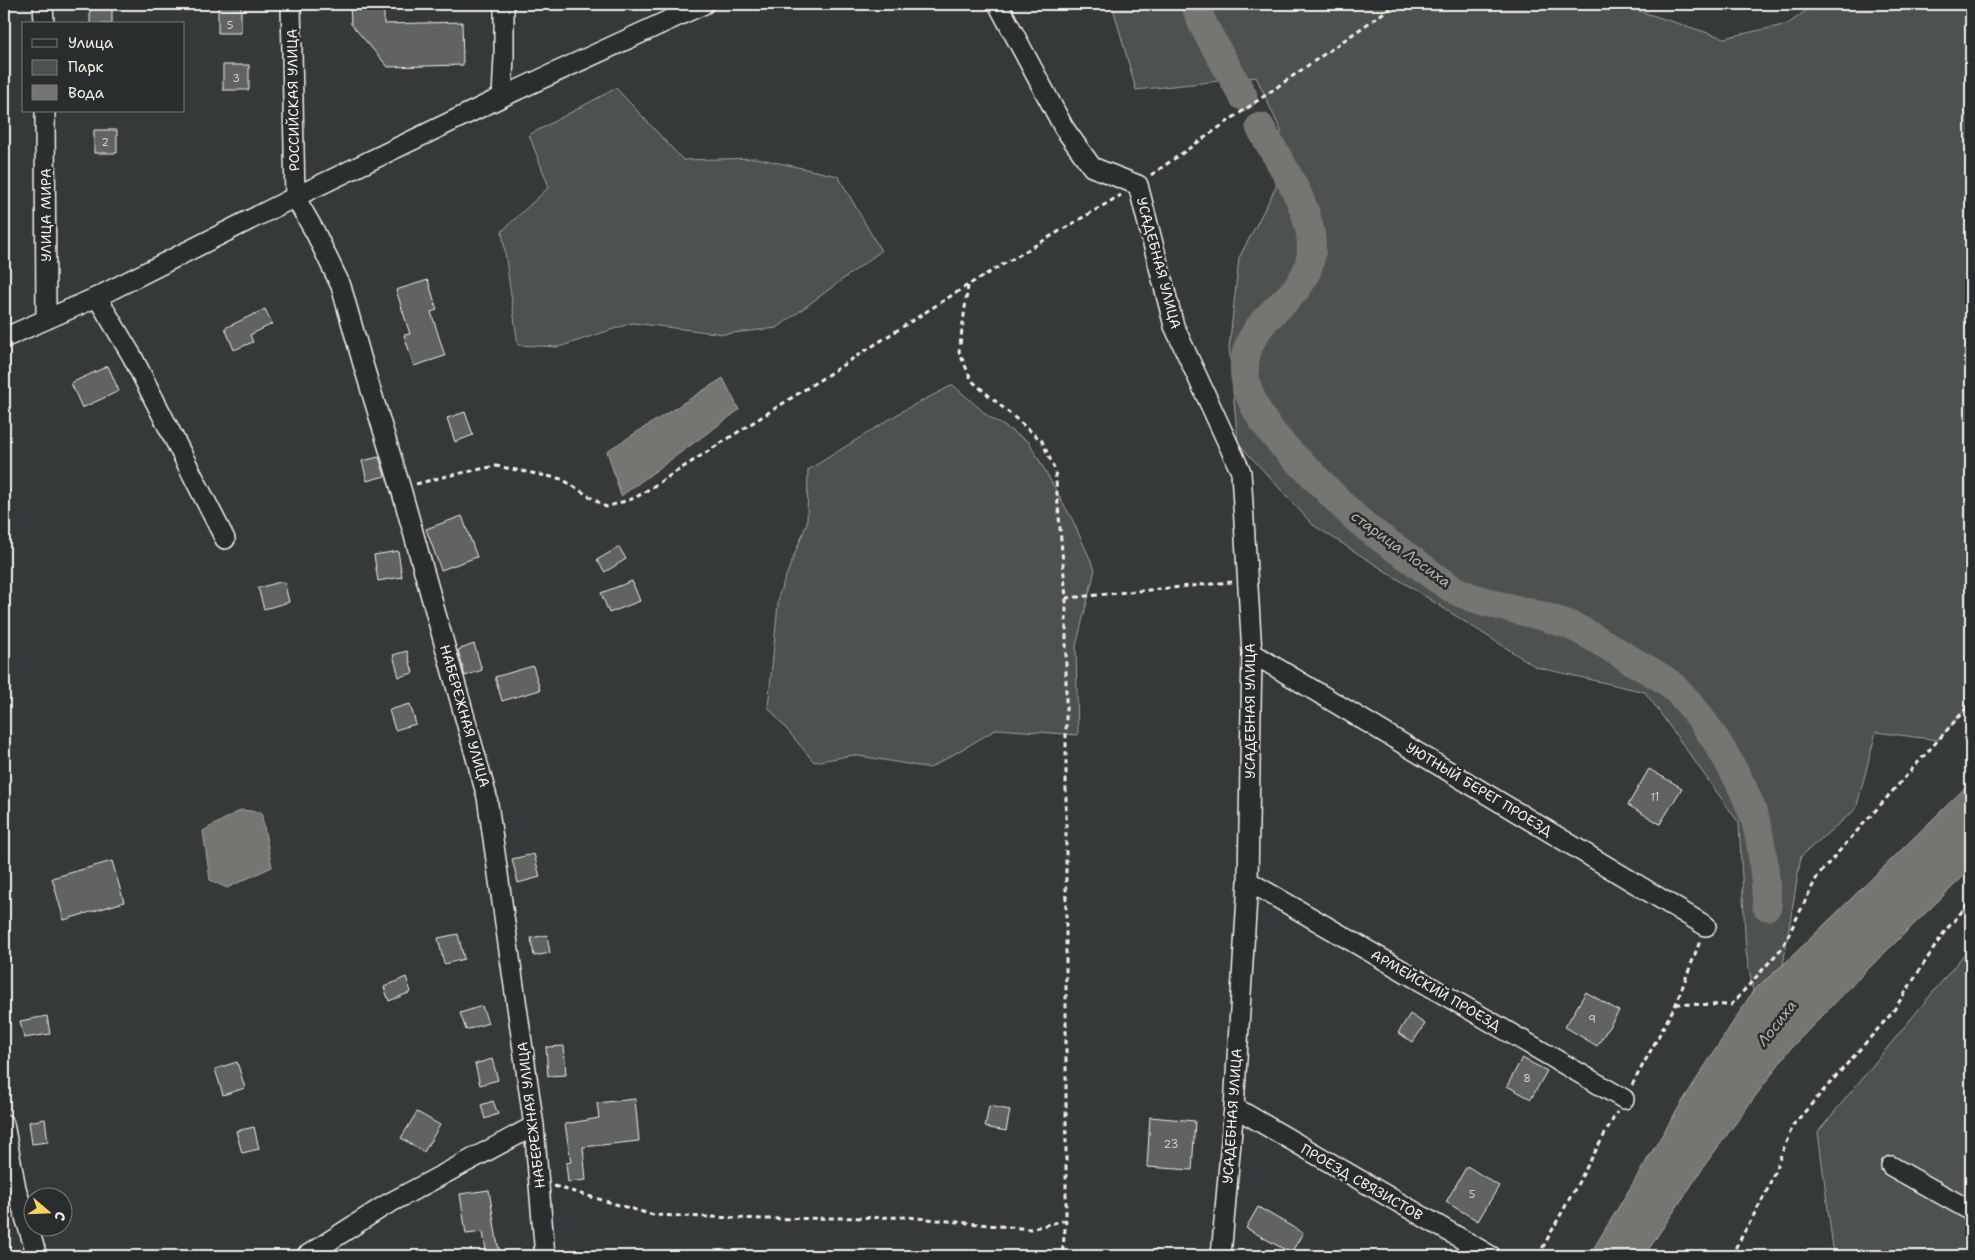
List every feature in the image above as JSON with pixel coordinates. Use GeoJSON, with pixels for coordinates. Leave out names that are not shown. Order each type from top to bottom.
{"type":"FeatureCollection","features":[{"type":"Feature","properties":{"kind":"street"},"geometry":{"type":"LineString","coordinates":[[43,4],[44,22]]}},
{"type":"Feature","properties":{"kind":"street","name":"РОССИЙСКАЯ УЛИЦА"},"geometry":{"type":"LineString","coordinates":[[291,4],[295,197]]}},
{"type":"Feature","properties":{"kind":"street"},"geometry":{"type":"LineString","coordinates":[[502,97],[504,4]]}},
{"type":"Feature","properties":{"kind":"street"},"geometry":{"type":"LineString","coordinates":[[4,338],[97,297],[295,197],[502,97],[704,4]]}},
{"type":"Feature","properties":{"kind":"street"},"geometry":{"type":"LineString","coordinates":[[998,4],[1064,128],[1092,167],[1138,185]]}},
{"type":"Feature","properties":{"kind":"street","name":"УЛИЦА МИРА"},"geometry":{"type":"LineString","coordinates":[[45,112],[46,320]]}},
{"type":"Feature","properties":{"kind":"street","name":"УСАДЕБНАЯ УЛИЦА"},"geometry":{"type":"LineString","coordinates":[[1138,185],[1174,326],[1241,472],[1252,652],[1248,881],[1234,1107],[1221,1256]]}},
{"type":"Feature","properties":{"kind":"street","name":"НАБЕРЕЖНАЯ УЛИЦА"},"geometry":{"type":"LineString","coordinates":[[295,197],[315,232],[341,286],[402,489],[487,797],[534,1126],[546,1256]]}},
{"type":"Feature","properties":{"kind":"street"},"geometry":{"type":"LineString","coordinates":[[97,297],[132,356],[225,539]]}},
{"type":"Feature","properties":{"kind":"street","name":"УЮТНЫЙ БЕРЕГ ПРОЕЗД"},"geometry":{"type":"LineString","coordinates":[[1252,652],[1706,926]]}},
{"type":"Feature","properties":{"kind":"street","name":"АРМЕЙСКИЙ ПРОЕЗД"},"geometry":{"type":"LineString","coordinates":[[1248,881],[1624,1099]]}},
{"type":"Feature","properties":{"kind":"street","name":"ПРОЕЗД СВЯЗИСТОВ"},"geometry":{"type":"LineString","coordinates":[[1234,1107],[1491,1256]]}},
{"type":"Feature","properties":{"kind":"street"},"geometry":{"type":"LineString","coordinates":[[4,1124],[16,1188],[37,1256]]}},
{"type":"Feature","properties":{"kind":"street"},"geometry":{"type":"LineString","coordinates":[[306,1256],[384,1206],[534,1126]]}},
{"type":"Feature","properties":{"kind":"street"},"geometry":{"type":"LineString","coordinates":[[1890,1166],[1971,1211]]}},
{"type":"Feature","properties":{"kind":"path"},"geometry":{"type":"LineString","coordinates":[[402,489],[447,476],[496,466],[562,479],[606,507],[635,498],[968,285],[1138,185],[1396,4]]}},
{"type":"Feature","properties":{"kind":"path"},"geometry":{"type":"LineString","coordinates":[[968,285],[959,352],[972,381],[1042,441],[1055,470],[1066,598],[1066,1220],[1062,1256]]}},
{"type":"Feature","properties":{"kind":"path"},"geometry":{"type":"LineString","coordinates":[[1066,598],[1247,580]]}},
{"type":"Feature","properties":{"kind":"path"},"geometry":{"type":"LineString","coordinates":[[1676,1004],[1731,1005],[1782,948],[1818,874],[1971,703]]}},
{"type":"Feature","properties":{"kind":"path"},"geometry":{"type":"LineString","coordinates":[[1731,1256],[1766,1193],[1793,1124],[1892,1013],[1945,931],[1971,901]]}},
{"type":"Feature","properties":{"kind":"path"},"geometry":{"type":"LineString","coordinates":[[539,1182],[653,1215],[764,1219],[907,1217],[1030,1229],[1066,1220]]}},
{"type":"Feature","properties":{"kind":"green space"},"geometry":{"type":"Polygon","coordinates":[[[1112,4],[1617,4],[1724,38],[1788,24],[1815,4],[1971,4],[1971,703],[1938,740],[1876,732],[1856,809],[1801,856],[1783,965],[1753,991],[1746,952],[1739,823],[1645,692],[1536,667],[1313,525],[1238,443],[1229,348],[1239,258],[1276,187],[1281,131],[1256,77],[1136,90],[1112,4]]]}},
{"type":"Feature","properties":{"kind":"green space"},"geometry":{"type":"Polygon","coordinates":[[[616,88],[683,160],[756,158],[838,176],[881,251],[777,328],[724,334],[632,323],[559,347],[518,345],[502,231],[549,187],[529,135],[616,88]]]}},
{"type":"Feature","properties":{"kind":"green space"},"geometry":{"type":"Polygon","coordinates":[[[953,385],[988,416],[1029,442],[1072,519],[1095,570],[1076,646],[1078,735],[997,729],[930,768],[854,755],[814,762],[768,707],[779,594],[807,523],[808,470],[906,409],[953,385]]]}},
{"type":"Feature","properties":{"kind":"green space"},"geometry":{"type":"Polygon","coordinates":[[[1971,946],[1971,1256],[1834,1256],[1818,1132],[1971,946]]]}},
{"type":"Feature","properties":{"kind":"water"},"geometry":{"type":"Polygon","coordinates":[[[723,378],[739,410],[621,496],[607,451],[723,378]]]}},
{"type":"Feature","properties":{"kind":"water","name":"Лосиха"},"geometry":{"type":"Polygon","coordinates":[[[1971,782],[1971,869],[1866,971],[1790,1049],[1707,1162],[1644,1256],[1589,1256],[1682,1102],[1753,991],[1783,965],[1971,782]]]}},
{"type":"Feature","properties":{"kind":"water"},"geometry":{"type":"Polygon","coordinates":[[[241,810],[261,812],[272,867],[227,888],[210,880],[203,831],[241,810]]]}},
{"type":"Feature","properties":{"kind":"building"},"geometry":{"type":"Polygon","coordinates":[[[218,4],[241,4],[241,33],[218,33],[218,4]]]}},
{"type":"Feature","properties":{"kind":"building"},"geometry":{"type":"Polygon","coordinates":[[[350,4],[384,4],[384,24],[462,22],[463,65],[388,67],[351,24],[350,4]]]}},
{"type":"Feature","properties":{"kind":"building"},"geometry":{"type":"Polygon","coordinates":[[[90,7],[112,7],[112,22],[90,22],[90,7]]]}},
{"type":"Feature","properties":{"kind":"building"},"geometry":{"type":"Polygon","coordinates":[[[223,65],[249,65],[249,90],[223,90],[223,65]]]}},
{"type":"Feature","properties":{"kind":"building"},"geometry":{"type":"Polygon","coordinates":[[[94,130],[117,130],[117,153],[94,153],[94,130]]]}},
{"type":"Feature","properties":{"kind":"building"},"geometry":{"type":"Polygon","coordinates":[[[428,280],[437,310],[431,312],[445,356],[414,366],[404,335],[410,334],[396,290],[428,280]]]}},
{"type":"Feature","properties":{"kind":"building"},"geometry":{"type":"Polygon","coordinates":[[[265,309],[272,324],[250,335],[253,342],[234,350],[225,328],[265,309]]]}},
{"type":"Feature","properties":{"kind":"building"},"geometry":{"type":"Polygon","coordinates":[[[108,366],[119,391],[82,408],[71,383],[108,366]]]}},
{"type":"Feature","properties":{"kind":"building"},"geometry":{"type":"Polygon","coordinates":[[[465,412],[473,435],[455,442],[447,418],[465,412]]]}},
{"type":"Feature","properties":{"kind":"building"},"geometry":{"type":"Polygon","coordinates":[[[379,457],[385,476],[367,481],[362,461],[379,457]]]}},
{"type":"Feature","properties":{"kind":"building"},"geometry":{"type":"Polygon","coordinates":[[[462,516],[477,557],[441,570],[426,529],[462,516]]]}},
{"type":"Feature","properties":{"kind":"building"},"geometry":{"type":"Polygon","coordinates":[[[619,547],[626,559],[605,572],[597,560],[619,547]]]}},
{"type":"Feature","properties":{"kind":"building"},"geometry":{"type":"Polygon","coordinates":[[[398,551],[402,577],[378,581],[374,555],[398,551]]]}},
{"type":"Feature","properties":{"kind":"building"},"geometry":{"type":"Polygon","coordinates":[[[284,581],[289,602],[264,609],[258,588],[284,581]]]}},
{"type":"Feature","properties":{"kind":"building"},"geometry":{"type":"Polygon","coordinates":[[[632,581],[640,601],[609,613],[601,593],[632,581]]]}},
{"type":"Feature","properties":{"kind":"building"},"geometry":{"type":"Polygon","coordinates":[[[474,644],[482,670],[465,676],[458,650],[474,644]]]}},
{"type":"Feature","properties":{"kind":"building"},"geometry":{"type":"Polygon","coordinates":[[[407,651],[413,673],[399,677],[393,655],[407,651]]]}},
{"type":"Feature","properties":{"kind":"building"},"geometry":{"type":"Polygon","coordinates":[[[533,666],[540,690],[502,701],[495,677],[533,666]]]}},
{"type":"Feature","properties":{"kind":"building"},"geometry":{"type":"Polygon","coordinates":[[[410,704],[416,724],[395,730],[389,710],[410,704]]]}},
{"type":"Feature","properties":{"kind":"building"},"geometry":{"type":"Polygon","coordinates":[[[1649,769],[1682,788],[1660,824],[1628,805],[1649,769]]]}},
{"type":"Feature","properties":{"kind":"building"},"geometry":{"type":"Polygon","coordinates":[[[534,854],[540,877],[518,883],[512,859],[534,854]]]}},
{"type":"Feature","properties":{"kind":"building"},"geometry":{"type":"Polygon","coordinates":[[[112,861],[124,902],[64,920],[52,878],[112,861]]]}},
{"type":"Feature","properties":{"kind":"building"},"geometry":{"type":"Polygon","coordinates":[[[458,934],[464,959],[444,964],[438,938],[458,934]]]}},
{"type":"Feature","properties":{"kind":"building"},"geometry":{"type":"Polygon","coordinates":[[[547,935],[550,953],[534,956],[531,938],[547,935]]]}},
{"type":"Feature","properties":{"kind":"building"},"geometry":{"type":"Polygon","coordinates":[[[406,977],[411,992],[389,1001],[384,987],[406,977]]]}},
{"type":"Feature","properties":{"kind":"building"},"geometry":{"type":"Polygon","coordinates":[[[1586,992],[1619,1011],[1597,1046],[1565,1027],[1586,992]]]}},
{"type":"Feature","properties":{"kind":"building"},"geometry":{"type":"Polygon","coordinates":[[[482,1006],[488,1023],[466,1030],[460,1013],[482,1006]]]}},
{"type":"Feature","properties":{"kind":"building"},"geometry":{"type":"Polygon","coordinates":[[[1410,1014],[1425,1024],[1413,1042],[1398,1033],[1410,1014]]]}},
{"type":"Feature","properties":{"kind":"building"},"geometry":{"type":"Polygon","coordinates":[[[47,1016],[50,1034],[24,1038],[20,1021],[47,1016]]]}},
{"type":"Feature","properties":{"kind":"building"},"geometry":{"type":"Polygon","coordinates":[[[564,1046],[566,1075],[548,1076],[546,1047],[564,1046]]]}},
{"type":"Feature","properties":{"kind":"building"},"geometry":{"type":"Polygon","coordinates":[[[1522,1058],[1547,1071],[1531,1099],[1507,1086],[1522,1058]]]}},
{"type":"Feature","properties":{"kind":"building"},"geometry":{"type":"Polygon","coordinates":[[[492,1059],[498,1080],[480,1085],[475,1064],[492,1059]]]}},
{"type":"Feature","properties":{"kind":"building"},"geometry":{"type":"Polygon","coordinates":[[[237,1062],[245,1088],[223,1095],[215,1069],[237,1062]]]}},
{"type":"Feature","properties":{"kind":"building"},"geometry":{"type":"Polygon","coordinates":[[[635,1099],[639,1141],[583,1147],[586,1180],[568,1182],[566,1163],[571,1162],[565,1124],[599,1118],[597,1103],[635,1099]]]}},
{"type":"Feature","properties":{"kind":"building"},"geometry":{"type":"Polygon","coordinates":[[[493,1101],[498,1114],[485,1119],[481,1105],[493,1101]]]}},
{"type":"Feature","properties":{"kind":"building"},"geometry":{"type":"Polygon","coordinates":[[[989,1106],[1010,1110],[1006,1131],[985,1127],[989,1106]]]}},
{"type":"Feature","properties":{"kind":"building"},"geometry":{"type":"Polygon","coordinates":[[[417,1112],[440,1125],[424,1152],[401,1138],[417,1112]]]}},
{"type":"Feature","properties":{"kind":"building"},"geometry":{"type":"Polygon","coordinates":[[[1150,1117],[1195,1121],[1192,1170],[1147,1167],[1150,1117]]]}},
{"type":"Feature","properties":{"kind":"building"},"geometry":{"type":"Polygon","coordinates":[[[45,1119],[48,1142],[32,1144],[29,1122],[45,1119]]]}},
{"type":"Feature","properties":{"kind":"building"},"geometry":{"type":"Polygon","coordinates":[[[254,1127],[259,1149],[242,1153],[236,1131],[254,1127]]]}},
{"type":"Feature","properties":{"kind":"building"},"geometry":{"type":"Polygon","coordinates":[[[1467,1166],[1499,1186],[1478,1221],[1446,1202],[1467,1166]]]}},
{"type":"Feature","properties":{"kind":"building"},"geometry":{"type":"Polygon","coordinates":[[[489,1190],[501,1256],[487,1256],[483,1232],[466,1234],[460,1194],[489,1190]]]}},
{"type":"Feature","properties":{"kind":"building"},"geometry":{"type":"Polygon","coordinates":[[[1258,1207],[1303,1233],[1291,1253],[1246,1228],[1258,1207]]]}},
{"type":"Feature","properties":{"kind":"waterway","name":"старица Лосиха"},"geometry":{"type":"LineString","coordinates":[[1195,4],[1203,25],[1243,96]]}},
{"type":"Feature","properties":{"kind":"waterway","name":"старица Лосиха"},"geometry":{"type":"LineString","coordinates":[[1260,127],[1295,189],[1308,222],[1311,239],[1311,255],[1306,273],[1292,294],[1261,325],[1252,338],[1247,351],[1244,365],[1245,378],[1255,407],[1264,422],[1285,448],[1358,520],[1435,578],[1472,597],[1567,624],[1591,636],[1670,684],[1707,727],[1730,764],[1748,800],[1762,849],[1767,906]]}}]}
